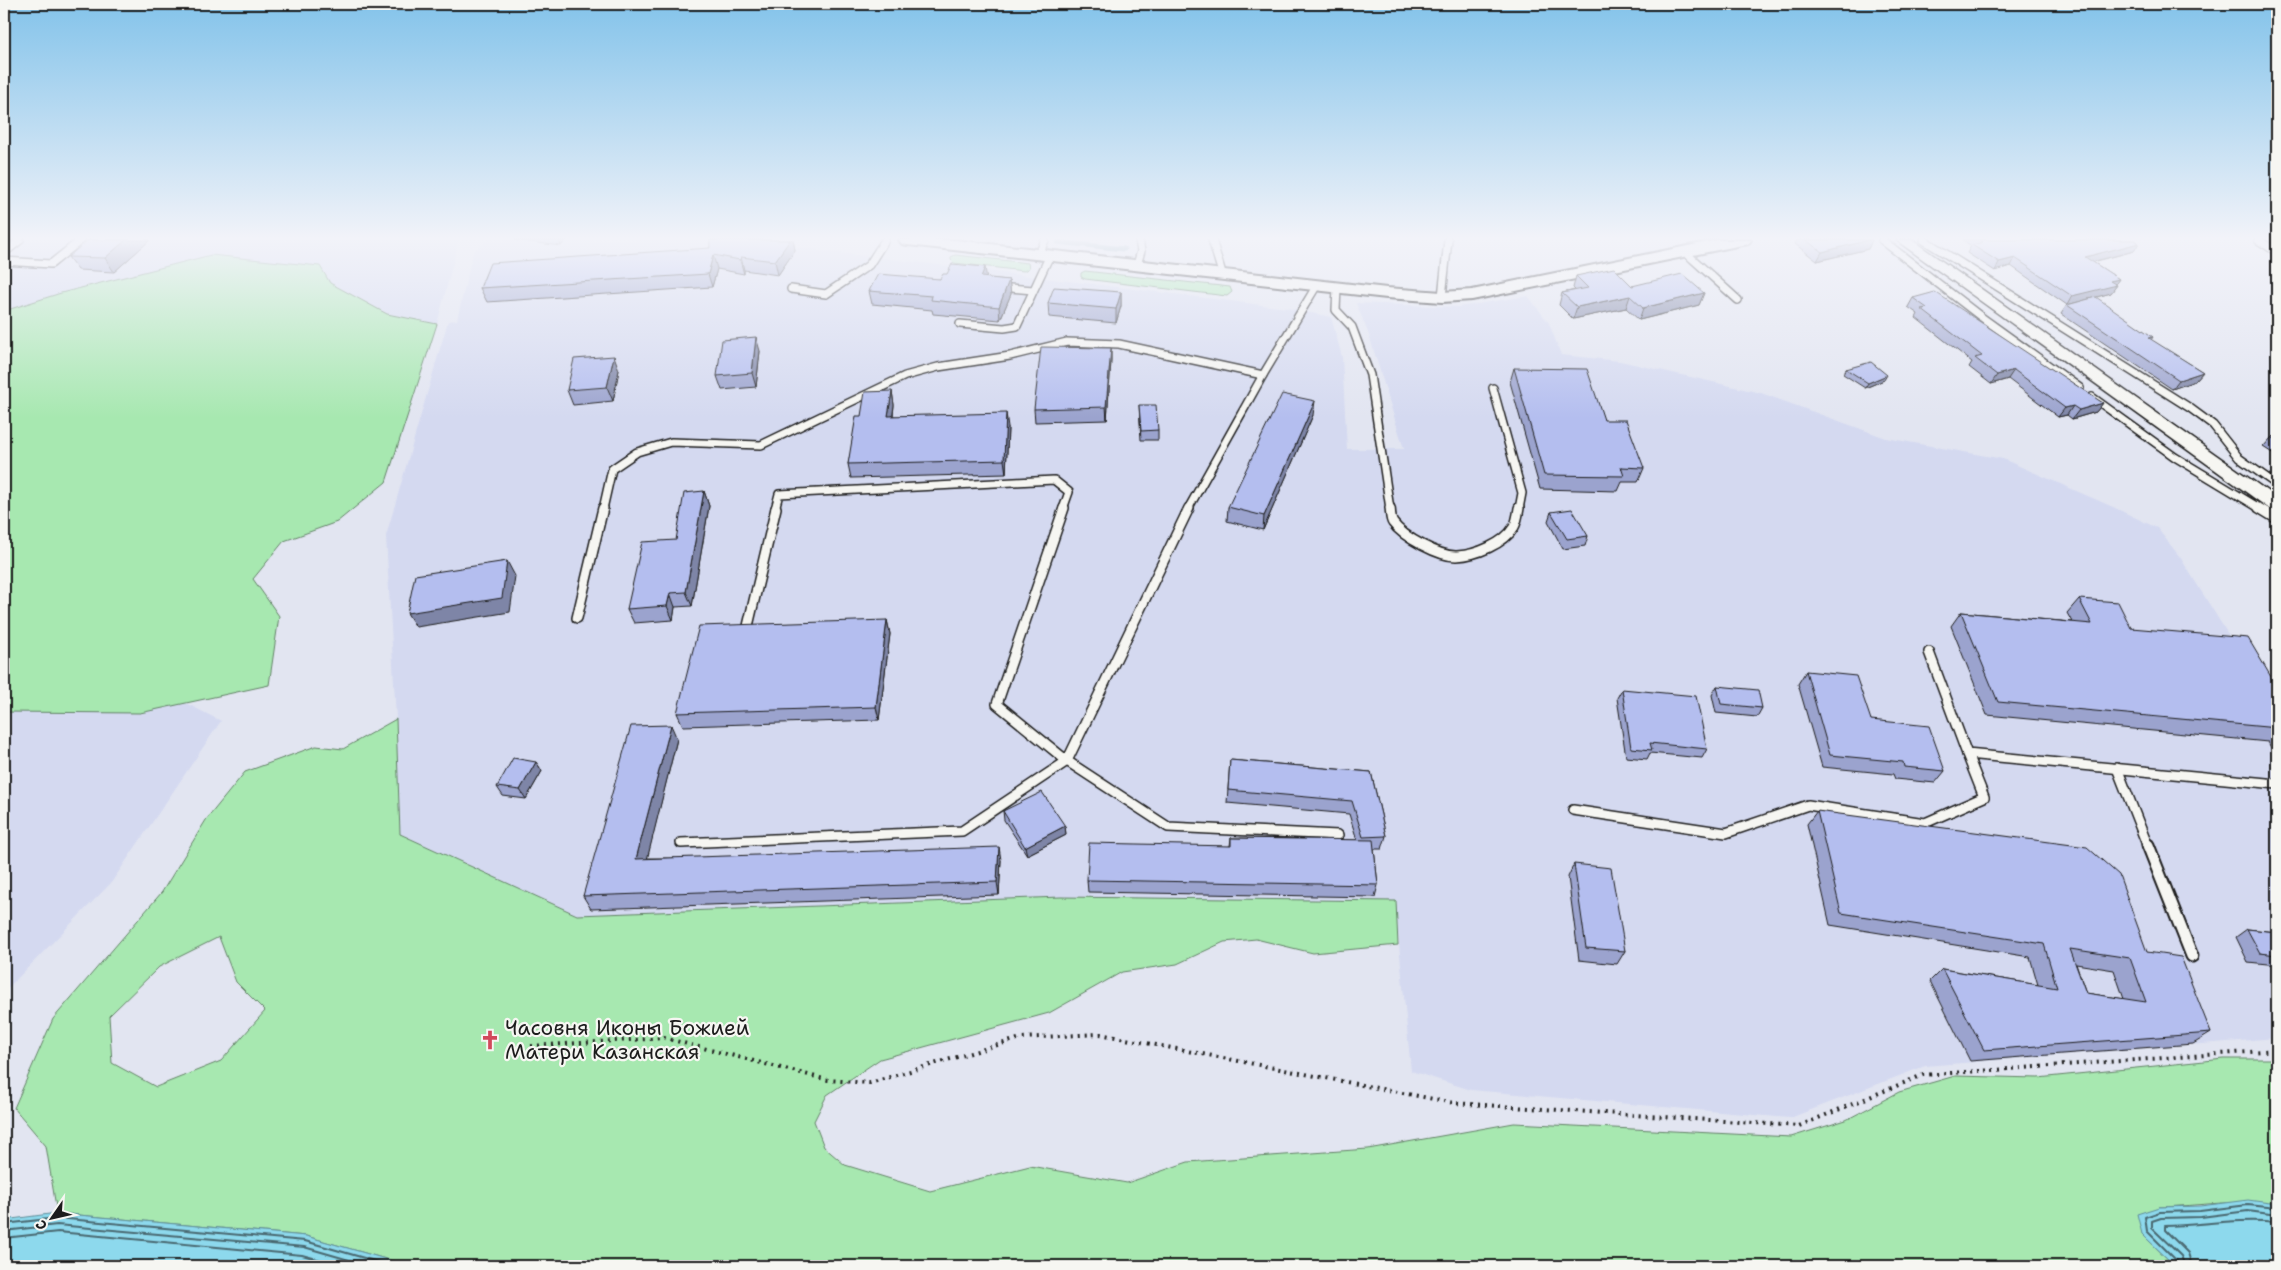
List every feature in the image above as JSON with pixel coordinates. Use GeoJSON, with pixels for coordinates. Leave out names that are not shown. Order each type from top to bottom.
{"type":"FeatureCollection","features":[{"type":"Feature","properties":{"kind":"street"},"geometry":{"type":"LineString","coordinates":[[1986,299],[2277,506]]}},
{"type":"Feature","properties":{"kind":"lane"},"geometry":{"type":"LineString","coordinates":[[960,324],[1004,328],[1017,326],[1029,299]]}},
{"type":"Feature","properties":{"kind":"lane"},"geometry":{"type":"LineString","coordinates":[[681,843],[962,831],[1067,761],[1176,532],[1263,375],[1309,299]]}},
{"type":"Feature","properties":{"kind":"lane"},"geometry":{"type":"LineString","coordinates":[[1336,299],[1336,310],[1352,327],[1370,375],[1392,522],[1406,535],[1428,548],[1456,556],[1482,550],[1503,539],[1515,526],[1522,493],[1493,388]]}},
{"type":"Feature","properties":{"kind":"lane"},"geometry":{"type":"LineString","coordinates":[[1958,299],[2174,457],[2277,519]]}},
{"type":"Feature","properties":{"kind":"lane"},"geometry":{"type":"LineString","coordinates":[[2018,299],[2190,408],[2213,425],[2240,458],[2277,485]]}},
{"type":"Feature","properties":{"kind":"lane"},"geometry":{"type":"LineString","coordinates":[[577,618],[612,469],[637,452],[671,442],[761,445],[906,376],[938,367],[1010,356],[1067,342],[1119,344],[1263,375]]}},
{"type":"Feature","properties":{"kind":"lane"},"geometry":{"type":"LineString","coordinates":[[748,626],[779,494],[1054,480],[1070,492],[997,704],[1067,761],[1168,827],[1338,835]]}},
{"type":"Feature","properties":{"kind":"lane"},"geometry":{"type":"LineString","coordinates":[[1573,810],[1726,833],[1808,806],[1925,823],[1984,797],[1929,652]]}},
{"type":"Feature","properties":{"kind":"lane"},"geometry":{"type":"LineString","coordinates":[[1968,754],[2277,784]]}},
{"type":"Feature","properties":{"kind":"lane"},"geometry":{"type":"LineString","coordinates":[[2117,768],[2192,956]]}},
{"type":"Feature","properties":{"kind":"path"},"geometry":{"type":"LineString","coordinates":[[531,1046],[664,1038],[828,1080],[870,1083],[1021,1038],[1100,1034],[1454,1103],[1799,1126],[1923,1075],[2277,1050]]}},
{"type":"Feature","properties":{"kind":"shaded area"},"geometry":{"type":"Polygon","coordinates":[[[4,299],[41,299],[4,311],[4,299]]]}},
{"type":"Feature","properties":{"kind":"shaded area"},"geometry":{"type":"Polygon","coordinates":[[[360,299],[443,299],[437,324],[387,314],[360,299]]]}},
{"type":"Feature","properties":{"kind":"shaded area"},"geometry":{"type":"Polygon","coordinates":[[[462,299],[1216,299],[1287,308],[1331,317],[1342,357],[1347,449],[1404,449],[1369,335],[1356,303],[1458,307],[1507,299],[1531,299],[1549,323],[1561,355],[1620,361],[1761,393],[1886,438],[2003,459],[2157,528],[2180,557],[2277,713],[2277,1038],[1925,1066],[1790,1118],[1471,1090],[1411,1071],[1395,901],[1061,897],[577,915],[400,834],[386,536],[448,321],[457,320],[462,299]]]}},
{"type":"Feature","properties":{"kind":"shaded area"},"geometry":{"type":"Polygon","coordinates":[[[4,614],[14,616],[221,721],[111,883],[4,992],[4,614]]]}},
{"type":"Feature","properties":{"kind":"green space"},"geometry":{"type":"Polygon","coordinates":[[[41,299],[360,299],[387,314],[437,324],[386,482],[337,522],[284,541],[253,579],[279,616],[269,685],[140,713],[4,712],[4,311],[41,299]]]}},
{"type":"Feature","properties":{"kind":"green space"},"geometry":{"type":"Polygon","coordinates":[[[396,719],[400,834],[577,915],[1061,897],[1396,901],[1398,945],[1313,953],[1256,939],[1224,942],[1177,964],[1122,972],[1049,1013],[880,1059],[827,1095],[814,1121],[824,1147],[845,1165],[930,1191],[1030,1166],[1127,1183],[1188,1162],[1368,1149],[1514,1123],[1791,1137],[1846,1120],[1899,1092],[1955,1076],[2038,1078],[2224,1059],[2277,1059],[2277,1204],[2233,1202],[2159,1207],[2142,1234],[2175,1266],[410,1266],[306,1236],[57,1213],[46,1146],[14,1108],[53,1019],[162,892],[206,820],[245,772],[316,746],[343,749],[396,719]],[[219,937],[159,967],[109,1016],[112,1063],[156,1087],[221,1061],[265,1011],[236,982],[219,937]]]}},
{"type":"Feature","properties":{"kind":"water"},"geometry":{"type":"Polygon","coordinates":[[[2248,1200],[2277,1204],[2277,1266],[2175,1266],[2142,1234],[2137,1214],[2159,1207],[2200,1206],[2248,1200]]]}},
{"type":"Feature","properties":{"kind":"water"},"geometry":{"type":"Polygon","coordinates":[[[57,1213],[306,1236],[410,1266],[4,1266],[4,1220],[57,1213]]]}},
{"type":"Feature","properties":{"kind":"building"},"geometry":{"type":"Polygon","coordinates":[[[931,299],[1002,299],[999,307],[931,299]]]}},
{"type":"Feature","properties":{"kind":"building"},"geometry":{"type":"Polygon","coordinates":[[[1049,299],[1119,299],[1116,309],[1048,303],[1049,299]]]}},
{"type":"Feature","properties":{"kind":"building"},"geometry":{"type":"Polygon","coordinates":[[[1569,299],[1614,299],[1577,307],[1569,299]]]}},
{"type":"Feature","properties":{"kind":"building"},"geometry":{"type":"Polygon","coordinates":[[[1634,299],[1679,299],[1643,308],[1634,299]]]}},
{"type":"Feature","properties":{"kind":"building"},"geometry":{"type":"Polygon","coordinates":[[[1915,299],[1946,299],[2103,403],[2079,410],[2073,406],[2065,408],[2014,370],[1997,375],[1975,358],[1982,356],[1921,309],[1927,308],[1915,299]]]}},
{"type":"Feature","properties":{"kind":"building"},"geometry":{"type":"Polygon","coordinates":[[[2088,299],[2099,299],[2153,337],[2149,338],[2203,372],[2179,380],[2067,305],[2088,299]]]}},
{"type":"Feature","properties":{"kind":"building"},"geometry":{"type":"Polygon","coordinates":[[[756,337],[752,373],[717,376],[722,340],[756,337]]]}},
{"type":"Feature","properties":{"kind":"building"},"geometry":{"type":"Polygon","coordinates":[[[1041,347],[1111,348],[1106,407],[1034,409],[1041,347]]]}},
{"type":"Feature","properties":{"kind":"building"},"geometry":{"type":"Polygon","coordinates":[[[614,356],[607,387],[567,390],[574,359],[614,356]]]}},
{"type":"Feature","properties":{"kind":"building"},"geometry":{"type":"Polygon","coordinates":[[[1871,362],[1887,375],[1868,383],[1846,369],[1871,362]]]}},
{"type":"Feature","properties":{"kind":"building"},"geometry":{"type":"Polygon","coordinates":[[[1514,368],[1587,369],[1604,420],[1626,420],[1644,468],[1621,467],[1624,476],[1544,475],[1514,368]]]}},
{"type":"Feature","properties":{"kind":"building"},"geometry":{"type":"Polygon","coordinates":[[[892,391],[888,416],[1006,413],[1004,460],[848,464],[856,416],[861,416],[865,392],[892,391]]]}},
{"type":"Feature","properties":{"kind":"building"},"geometry":{"type":"Polygon","coordinates":[[[1282,394],[1315,401],[1264,516],[1228,507],[1282,394]]]}},
{"type":"Feature","properties":{"kind":"building"},"geometry":{"type":"Polygon","coordinates":[[[1139,405],[1156,405],[1158,430],[1141,431],[1139,405]]]}},
{"type":"Feature","properties":{"kind":"building"},"geometry":{"type":"Polygon","coordinates":[[[704,491],[686,592],[670,593],[667,606],[627,609],[642,542],[676,540],[684,493],[704,491]]]}},
{"type":"Feature","properties":{"kind":"building"},"geometry":{"type":"Polygon","coordinates":[[[1572,509],[1588,536],[1567,539],[1551,512],[1572,509]]]}},
{"type":"Feature","properties":{"kind":"building"},"geometry":{"type":"Polygon","coordinates":[[[507,561],[502,598],[407,613],[415,575],[507,561]]]}},
{"type":"Feature","properties":{"kind":"building"},"geometry":{"type":"Polygon","coordinates":[[[2079,599],[2118,602],[2131,628],[2248,638],[2277,687],[2277,728],[1998,702],[1961,612],[2092,624],[2079,599]]]}},
{"type":"Feature","properties":{"kind":"building"},"geometry":{"type":"Polygon","coordinates":[[[887,620],[876,707],[677,713],[699,626],[887,620]]]}},
{"type":"Feature","properties":{"kind":"building"},"geometry":{"type":"Polygon","coordinates":[[[1806,671],[1856,676],[1871,720],[1929,726],[1945,771],[1904,767],[1903,762],[1830,755],[1806,671]]]}},
{"type":"Feature","properties":{"kind":"building"},"geometry":{"type":"Polygon","coordinates":[[[1717,686],[1758,690],[1762,708],[1721,704],[1717,686]]]}},
{"type":"Feature","properties":{"kind":"building"},"geometry":{"type":"Polygon","coordinates":[[[1622,689],[1696,696],[1707,749],[1650,743],[1652,750],[1631,748],[1622,689]]]}},
{"type":"Feature","properties":{"kind":"building"},"geometry":{"type":"Polygon","coordinates":[[[671,725],[636,859],[999,847],[997,882],[583,896],[631,726],[671,725]]]}},
{"type":"Feature","properties":{"kind":"building"},"geometry":{"type":"Polygon","coordinates":[[[513,758],[536,762],[520,790],[497,787],[513,758]]]}},
{"type":"Feature","properties":{"kind":"building"},"geometry":{"type":"Polygon","coordinates":[[[1230,760],[1371,772],[1386,836],[1363,837],[1352,801],[1228,790],[1230,760]]]}},
{"type":"Feature","properties":{"kind":"building"},"geometry":{"type":"Polygon","coordinates":[[[1042,792],[1065,826],[1025,847],[1003,811],[1042,792]]]}},
{"type":"Feature","properties":{"kind":"building"},"geometry":{"type":"Polygon","coordinates":[[[1817,811],[2087,847],[2119,875],[2147,952],[2181,957],[2211,1033],[1984,1050],[1942,969],[2057,988],[2044,944],[1841,913],[1817,811]],[[2070,949],[2086,993],[2146,1002],[2130,958],[2070,949]]]}},
{"type":"Feature","properties":{"kind":"building"},"geometry":{"type":"Polygon","coordinates":[[[1231,838],[1373,840],[1378,885],[1087,880],[1089,843],[1231,846],[1231,838]]]}},
{"type":"Feature","properties":{"kind":"building"},"geometry":{"type":"Polygon","coordinates":[[[1574,864],[1611,868],[1625,951],[1586,948],[1574,864]]]}},
{"type":"Feature","properties":{"kind":"building"},"geometry":{"type":"Polygon","coordinates":[[[2247,929],[2277,932],[2277,955],[2260,953],[2247,929]]]}},
{"type":"Feature","properties":{"kind":"place","name":"Часовня Иконы Божией Матери Казанская"},"geometry":{"type":"Point","coordinates":[490,1040]}}]}
